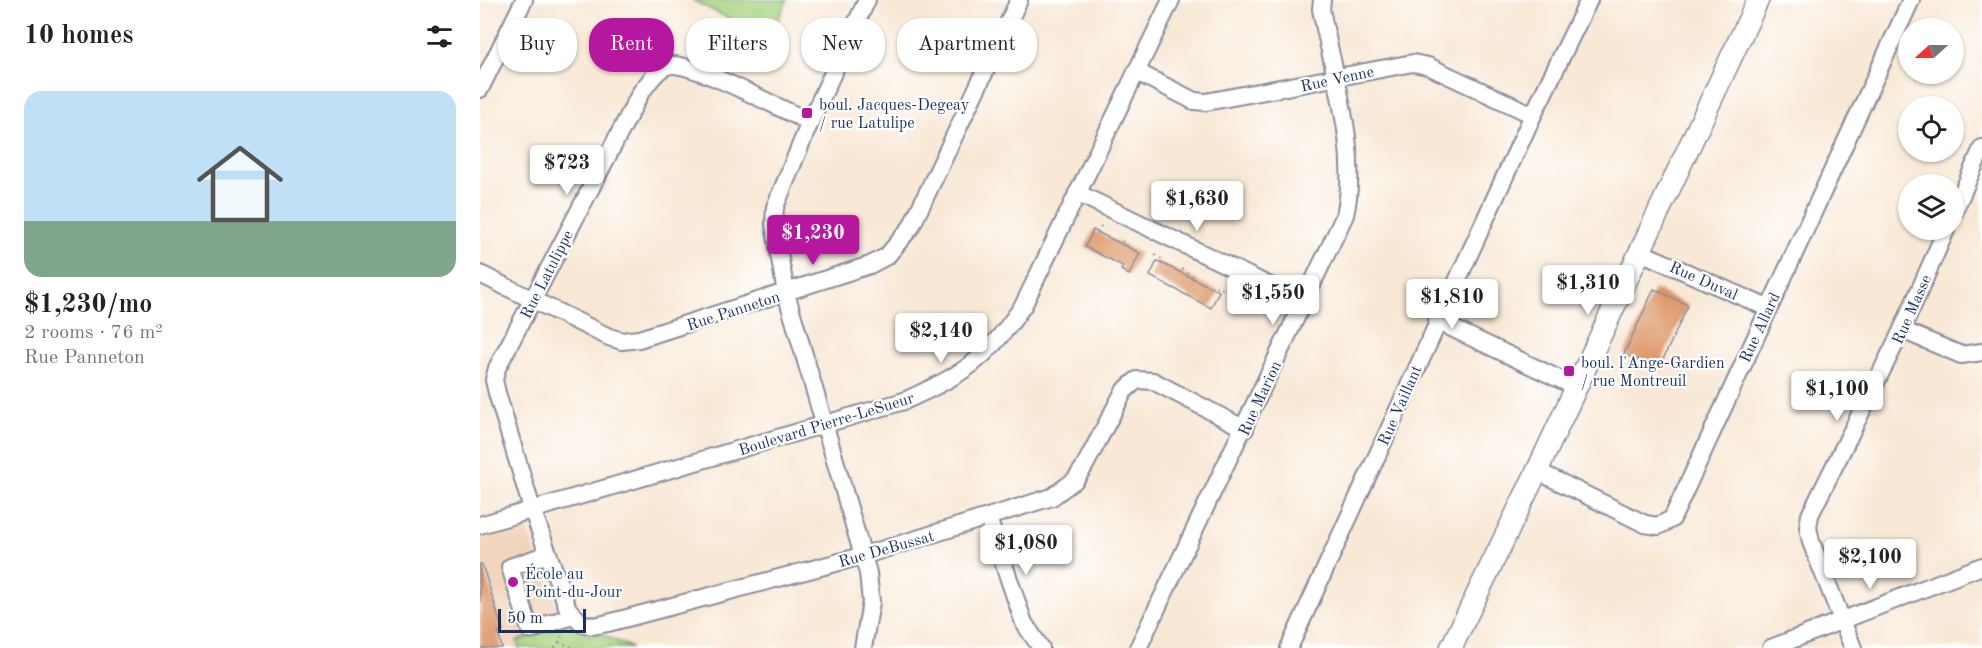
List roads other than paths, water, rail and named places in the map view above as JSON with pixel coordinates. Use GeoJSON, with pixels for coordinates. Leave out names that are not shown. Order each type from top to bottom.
{"type":"FeatureCollection","features":[{"type":"Feature","properties":{"kind":"main road"},"geometry":{"type":"LineString","coordinates":[[1451,648],[1537,471],[1758,0]]}},
{"type":"Feature","properties":{"kind":"street"},"geometry":{"type":"LineString","coordinates":[[480,89],[524,0]]}},
{"type":"Feature","properties":{"kind":"street"},"geometry":{"type":"LineString","coordinates":[[863,648],[871,603],[868,573],[786,293],[777,254],[774,225],[776,207],[810,122],[867,0]]}},
{"type":"Feature","properties":{"kind":"street","name":"Rue Panneton"},"geometry":{"type":"LineString","coordinates":[[480,274],[585,326],[622,341],[639,339],[870,266],[887,256],[901,243],[911,227],[1019,0]]}},
{"type":"Feature","properties":{"kind":"street","name":"Boulevard Pierre-LeSueur"},"geometry":{"type":"LineString","coordinates":[[480,525],[904,401],[935,388],[975,363],[995,344],[1024,304],[1172,0]]}},
{"type":"Feature","properties":{"kind":"street","name":"Rue Marion"},"geometry":{"type":"LineString","coordinates":[[1138,648],[1245,429],[1345,215],[1350,197],[1350,149],[1334,79],[1321,9],[1322,0]]}},
{"type":"Feature","properties":{"kind":"street","name":"Rue Vaillant"},"geometry":{"type":"LineString","coordinates":[[1289,648],[1437,321],[1589,0]]}},
{"type":"Feature","properties":{"kind":"street","name":"Rue Allard"},"geometry":{"type":"LineString","coordinates":[[1537,471],[1645,524],[1658,526],[1672,519],[1767,308],[1911,0]]}},
{"type":"Feature","properties":{"kind":"street","name":"Rue Venne"},"geometry":{"type":"LineString","coordinates":[[1137,72],[1194,101],[1206,102],[1413,63],[1428,66],[1533,115]]}},
{"type":"Feature","properties":{"kind":"street","name":"Rue Latulippe"},"geometry":{"type":"LineString","coordinates":[[532,509],[494,380],[497,368],[641,92],[658,71],[671,65],[697,71],[810,122]]}},
{"type":"Feature","properties":{"kind":"street"},"geometry":{"type":"LineString","coordinates":[[1964,189],[1982,148]]}},
{"type":"Feature","properties":{"kind":"street"},"geometry":{"type":"LineString","coordinates":[[1077,193],[1303,302]]}},
{"type":"Feature","properties":{"kind":"street","name":"Rue Masse"},"geometry":{"type":"LineString","coordinates":[[1853,648],[1811,542],[1808,527],[1810,515],[1902,330],[1942,240]]}},
{"type":"Feature","properties":{"kind":"street","name":"Rue Duval"},"geometry":{"type":"LineString","coordinates":[[1640,252],[1767,308]]}},
{"type":"Feature","properties":{"kind":"street"},"geometry":{"type":"LineString","coordinates":[[1437,321],[1576,387]]}},
{"type":"Feature","properties":{"kind":"street"},"geometry":{"type":"LineString","coordinates":[[1902,330],[1961,356],[1982,352]]}},
{"type":"Feature","properties":{"kind":"street","name":"Rue DeBussat"},"geometry":{"type":"LineString","coordinates":[[573,616],[581,623],[600,624],[862,556],[1052,497],[1075,480],[1124,391],[1137,380],[1153,381],[1245,429]]}},
{"type":"Feature","properties":{"kind":"street"},"geometry":{"type":"LineString","coordinates":[[532,509],[568,609],[573,616],[530,630],[510,567],[548,554]]}},
{"type":"Feature","properties":{"kind":"street"},"geometry":{"type":"LineString","coordinates":[[988,518],[1024,623],[1041,648]]}},
{"type":"Feature","properties":{"kind":"street"},"geometry":{"type":"LineString","coordinates":[[1771,648],[1982,566]]}},
{"type":"Feature","properties":{"kind":"place","name":"boul. Jacques-Degeay / rue Latulipe"},"geometry":{"type":"Point","coordinates":[807,113]}},
{"type":"Feature","properties":{"kind":"place","name":"boul. l'Ange-Gardien / rue Montreuil"},"geometry":{"type":"Point","coordinates":[1569,371]}},
{"type":"Feature","properties":{"kind":"place","name":"École au Point-du-Jour"},"geometry":{"type":"Point","coordinates":[513,582]}}]}
